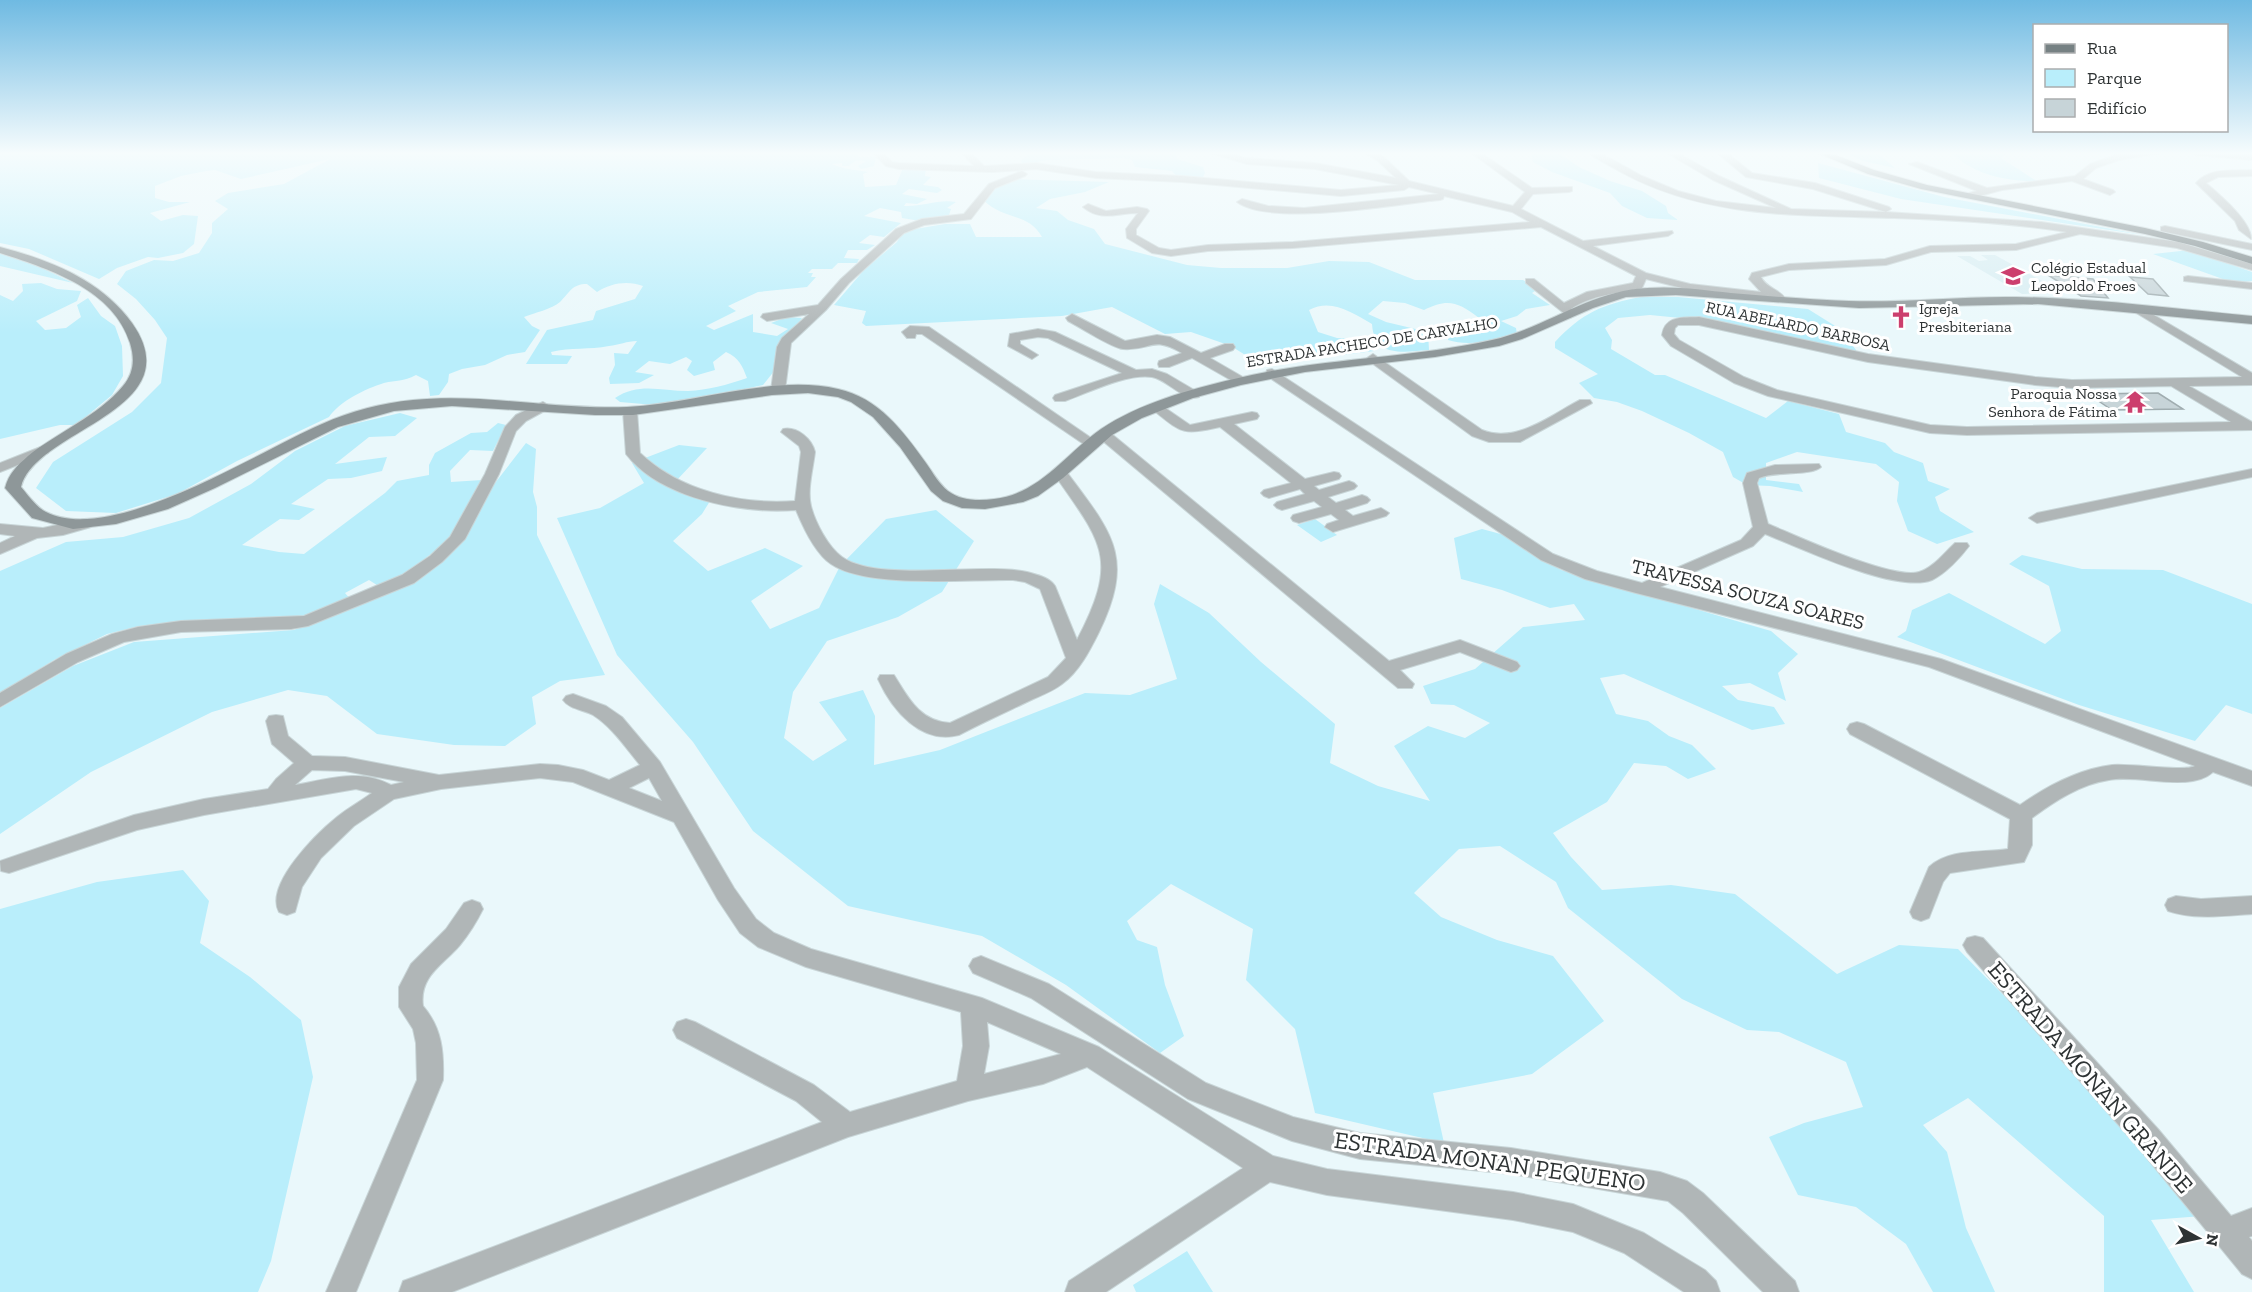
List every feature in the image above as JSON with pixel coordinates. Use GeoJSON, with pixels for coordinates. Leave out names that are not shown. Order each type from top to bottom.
{"type":"FeatureCollection","features":[{"type":"Feature","properties":{"kind":"main road"},"geometry":{"type":"LineString","coordinates":[[2050,212],[2168,236],[2252,261]]}},
{"type":"Feature","properties":{"kind":"main road"},"geometry":{"type":"LineString","coordinates":[[2060,212],[2192,238],[2252,253]]}},
{"type":"Feature","properties":{"kind":"main road","name":"ESTRADA PACHECO DE CARVALHO"},"geometry":{"type":"LineString","coordinates":[[0,250],[52,268],[89,285],[122,315],[137,341],[139,371],[130,387],[110,406],[43,450],[18,473],[13,488],[20,503],[41,517],[58,523],[85,524],[132,517],[180,499],[324,428],[365,414],[408,405],[487,403],[598,412],[659,409],[777,390],[816,389],[841,393],[858,400],[881,416],[903,440],[940,493],[958,502],[980,505],[1002,503],[1029,495],[1047,486],[1098,439],[1131,418],[1194,394],[1272,373],[1499,342],[1532,333],[1568,311],[1612,296],[1640,291],[1888,306],[2037,301],[2252,320]]}},
{"type":"Feature","properties":{"kind":"street"},"geometry":{"type":"LineString","coordinates":[[777,390],[783,347],[786,341],[822,308],[845,281],[900,231],[922,222],[973,219],[976,212]]}},
{"type":"Feature","properties":{"kind":"street"},"geometry":{"type":"LineString","coordinates":[[1101,212],[1108,215],[1123,212]]}},
{"type":"Feature","properties":{"kind":"street"},"geometry":{"type":"LineString","coordinates":[[1143,212],[1131,229],[1131,236],[1156,251],[1165,253],[1208,248],[1293,245],[1542,224]]}},
{"type":"Feature","properties":{"kind":"street"},"geometry":{"type":"LineString","coordinates":[[1519,212],[1581,244],[1640,281]]}},
{"type":"Feature","properties":{"kind":"street"},"geometry":{"type":"LineString","coordinates":[[1804,212],[1984,220],[2079,231],[2178,245],[2252,267]]}},
{"type":"Feature","properties":{"kind":"street"},"geometry":{"type":"LineString","coordinates":[[1894,212],[1902,215]]}},
{"type":"Feature","properties":{"kind":"street"},"geometry":{"type":"LineString","coordinates":[[2232,212],[2252,239]]}},
{"type":"Feature","properties":{"kind":"street"},"geometry":{"type":"LineString","coordinates":[[1984,220],[2011,235],[2042,242]]}},
{"type":"Feature","properties":{"kind":"street"},"geometry":{"type":"LineString","coordinates":[[2165,229],[2232,242],[2252,239]]}},
{"type":"Feature","properties":{"kind":"street"},"geometry":{"type":"LineString","coordinates":[[1786,299],[1765,290],[1756,282],[1756,274],[1780,268],[1886,261],[1930,249],[2011,248],[2079,231]]}},
{"type":"Feature","properties":{"kind":"street"},"geometry":{"type":"LineString","coordinates":[[1581,244],[1668,233]]}},
{"type":"Feature","properties":{"kind":"street"},"geometry":{"type":"LineString","coordinates":[[2188,279],[2252,286]]}},
{"type":"Feature","properties":{"kind":"street"},"geometry":{"type":"LineString","coordinates":[[1530,281],[1568,311],[1582,298],[1640,281],[1809,302]]}},
{"type":"Feature","properties":{"kind":"street"},"geometry":{"type":"LineString","coordinates":[[767,317],[798,314],[822,308]]}},
{"type":"Feature","properties":{"kind":"street"},"geometry":{"type":"LineString","coordinates":[[2137,309],[2252,380]]}},
{"type":"Feature","properties":{"kind":"street"},"geometry":{"type":"LineString","coordinates":[[1072,318],[1123,345],[1163,339],[1170,341],[1241,380]]}},
{"type":"Feature","properties":{"kind":"street","name":"RUA ABELARDO BARBOSA"},"geometry":{"type":"LineString","coordinates":[[2172,381],[2072,384],[1902,364],[1699,321],[1675,322],[1669,327],[1668,335],[1675,343],[1756,387],[1930,429],[1967,431],[2249,426]]}},
{"type":"Feature","properties":{"kind":"street"},"geometry":{"type":"LineString","coordinates":[[911,335],[908,332],[910,330],[925,330],[1098,439],[1405,684]]}},
{"type":"Feature","properties":{"kind":"street"},"geometry":{"type":"LineString","coordinates":[[1032,356],[1014,346],[1014,338],[1038,333],[1051,335],[1132,374]]}},
{"type":"Feature","properties":{"kind":"street"},"geometry":{"type":"LineString","coordinates":[[1164,364],[1229,347]]}},
{"type":"Feature","properties":{"kind":"street"},"geometry":{"type":"LineString","coordinates":[[1373,358],[1477,433],[1489,438],[1515,439],[1585,403]]}},
{"type":"Feature","properties":{"kind":"street"},"geometry":{"type":"LineString","coordinates":[[1060,398],[1132,374],[1153,373],[1194,394]]}},
{"type":"Feature","properties":{"kind":"street","name":"TRAVESSA SOUZA SOARES"},"geometry":{"type":"LineString","coordinates":[[1272,373],[1547,557],[1591,575],[1642,589],[1935,663],[2252,779]]}},
{"type":"Feature","properties":{"kind":"street"},"geometry":{"type":"LineString","coordinates":[[2172,381],[2252,380]]}},
{"type":"Feature","properties":{"kind":"street"},"geometry":{"type":"LineString","coordinates":[[2172,381],[2249,426]]}},
{"type":"Feature","properties":{"kind":"street"},"geometry":{"type":"LineString","coordinates":[[0,701],[90,649],[117,638],[170,629],[291,624],[308,621],[408,579],[436,559],[457,539],[492,474],[510,430],[521,418],[543,406]]}},
{"type":"Feature","properties":{"kind":"street"},"geometry":{"type":"LineString","coordinates":[[1158,407],[1186,429],[1198,429],[1252,416]]}},
{"type":"Feature","properties":{"kind":"street"},"geometry":{"type":"LineString","coordinates":[[630,411],[633,454],[671,483],[732,501],[780,507],[803,505]]}},
{"type":"Feature","properties":{"kind":"street"},"geometry":{"type":"LineString","coordinates":[[1224,423],[1351,522]]}},
{"type":"Feature","properties":{"kind":"street"},"geometry":{"type":"LineString","coordinates":[[788,432],[806,444],[808,452],[803,505],[828,553],[850,567],[870,571],[974,575],[1018,574],[1042,582],[1047,586],[1075,658]]}},
{"type":"Feature","properties":{"kind":"street"},"geometry":{"type":"LineString","coordinates":[[0,468],[43,450]]}},
{"type":"Feature","properties":{"kind":"street"},"geometry":{"type":"LineString","coordinates":[[1642,589],[1747,543],[1756,536],[1761,527],[1750,483],[1752,476],[1761,471],[1814,467]]}},
{"type":"Feature","properties":{"kind":"street"},"geometry":{"type":"LineString","coordinates":[[887,679],[894,695],[919,720],[938,730],[952,730],[1055,681],[1065,673],[1084,645],[1101,608],[1111,576],[1112,561],[1106,541],[1097,524],[1061,474]]}},
{"type":"Feature","properties":{"kind":"street"},"geometry":{"type":"LineString","coordinates":[[2037,518],[2251,474]]}},
{"type":"Feature","properties":{"kind":"street"},"geometry":{"type":"LineString","coordinates":[[1269,493],[1334,476]]}},
{"type":"Feature","properties":{"kind":"street"},"geometry":{"type":"LineString","coordinates":[[1282,505],[1349,486]]}},
{"type":"Feature","properties":{"kind":"street"},"geometry":{"type":"LineString","coordinates":[[1299,518],[1362,500]]}},
{"type":"Feature","properties":{"kind":"street"},"geometry":{"type":"LineString","coordinates":[[1333,527],[1382,513]]}},
{"type":"Feature","properties":{"kind":"street"},"geometry":{"type":"LineString","coordinates":[[0,530],[33,534],[60,532],[85,524]]}},
{"type":"Feature","properties":{"kind":"street"},"geometry":{"type":"LineString","coordinates":[[1761,527],[1838,557],[1907,578],[1926,576],[1961,546]]}},
{"type":"Feature","properties":{"kind":"street"},"geometry":{"type":"LineString","coordinates":[[0,549],[33,534]]}},
{"type":"Feature","properties":{"kind":"street"},"geometry":{"type":"LineString","coordinates":[[1386,668],[1460,646],[1511,666]]}},
{"type":"Feature","properties":{"kind":"street"},"geometry":{"type":"LineString","coordinates":[[573,700],[599,710],[615,722],[653,767],[680,816],[748,926],[766,940],[806,957],[973,1005],[1090,1054],[1267,1168],[1327,1182],[1513,1206],[1574,1218],[1634,1243],[1664,1260],[1694,1281],[1705,1292]]}},
{"type":"Feature","properties":{"kind":"street"},"geometry":{"type":"LineString","coordinates":[[276,721],[279,739],[307,763]]}},
{"type":"Feature","properties":{"kind":"street"},"geometry":{"type":"LineString","coordinates":[[1857,729],[2021,815]]}},
{"type":"Feature","properties":{"kind":"street"},"geometry":{"type":"LineString","coordinates":[[275,795],[283,784],[307,763],[329,762],[382,784]]}},
{"type":"Feature","properties":{"kind":"street"},"geometry":{"type":"LineString","coordinates":[[2021,815],[2073,784],[2101,774],[2125,771],[2191,775],[2199,773],[2210,763]]}},
{"type":"Feature","properties":{"kind":"street"},"geometry":{"type":"LineString","coordinates":[[608,789],[653,767]]}},
{"type":"Feature","properties":{"kind":"street"},"geometry":{"type":"LineString","coordinates":[[9,865],[134,823],[204,807],[356,782],[382,784],[441,782],[540,771],[576,776],[680,816]]}},
{"type":"Feature","properties":{"kind":"street"},"geometry":{"type":"LineString","coordinates":[[287,906],[291,886],[313,852],[382,784]]}},
{"type":"Feature","properties":{"kind":"street"},"geometry":{"type":"LineString","coordinates":[[1921,912],[1936,873],[1944,865],[1953,862],[2004,860],[2016,856],[2021,845],[2021,815]]}},
{"type":"Feature","properties":{"kind":"street"},"geometry":{"type":"LineString","coordinates":[[2176,905],[2201,908],[2252,905]]}},
{"type":"Feature","properties":{"kind":"street"},"geometry":{"type":"LineString","coordinates":[[341,1292],[430,1080],[431,1049],[422,1023],[411,1010],[410,993],[416,975],[430,957],[449,942],[472,909]]}},
{"type":"Feature","properties":{"kind":"street","name":"ESTRADA MONAN GRANDE"},"geometry":{"type":"LineString","coordinates":[[1975,945],[2148,1138],[2239,1227],[2252,1264]]}},
{"type":"Feature","properties":{"kind":"street","name":"ESTRADA MONAN PEQUENO"},"geometry":{"type":"LineString","coordinates":[[981,966],[1040,991],[1197,1091],[1292,1129],[1360,1146],[1511,1161],[1660,1185],[1677,1191],[1693,1203],[1784,1292]]}},
{"type":"Feature","properties":{"kind":"street"},"geometry":{"type":"LineString","coordinates":[[968,1089],[976,1046],[973,1005]]}},
{"type":"Feature","properties":{"kind":"street"},"geometry":{"type":"LineString","coordinates":[[686,1030],[805,1094],[847,1125]]}},
{"type":"Feature","properties":{"kind":"street"},"geometry":{"type":"LineString","coordinates":[[414,1292],[847,1125],[968,1089],[1043,1072],[1090,1054]]}},
{"type":"Feature","properties":{"kind":"street"},"geometry":{"type":"LineString","coordinates":[[1080,1292],[1267,1168]]}},
{"type":"Feature","properties":{"kind":"shaded area","name":"Colégio Estadual Leopoldo Froes"},"geometry":{"type":"Polygon","coordinates":[[[1981,255],[1995,255],[2062,292],[2022,294],[1957,256],[1970,256],[1979,261],[1988,260],[1981,255]]]}},
{"type":"Feature","properties":{"kind":"green space"},"geometry":{"type":"Polygon","coordinates":[[[0,212],[153,212],[150,213],[161,221],[183,215],[198,216],[194,244],[183,253],[158,258],[148,257],[117,268],[99,279],[29,249],[0,243],[0,212]]]}},
{"type":"Feature","properties":{"kind":"green space"},"geometry":{"type":"Polygon","coordinates":[[[224,212],[871,212],[864,216],[901,223],[884,237],[870,235],[859,243],[875,245],[867,250],[848,250],[844,258],[859,259],[857,263],[838,263],[832,269],[812,269],[808,273],[813,273],[811,277],[816,277],[807,287],[758,292],[728,306],[736,311],[706,326],[714,330],[753,314],[753,332],[777,336],[788,329],[771,323],[787,317],[802,318],[787,337],[779,365],[763,385],[666,406],[620,402],[615,398],[633,390],[650,388],[688,391],[718,387],[747,378],[740,362],[726,352],[713,362],[715,370],[694,376],[687,370],[692,361],[686,357],[670,364],[649,361],[635,372],[654,375],[639,383],[610,384],[609,378],[615,365],[614,353],[628,354],[637,341],[551,352],[552,355],[572,356],[567,364],[526,364],[547,330],[593,320],[596,311],[635,299],[643,286],[619,283],[597,292],[587,284],[582,284],[572,289],[557,304],[524,317],[532,326],[540,330],[525,352],[507,355],[485,365],[449,374],[448,382],[439,395],[430,396],[428,381],[416,375],[384,383],[354,396],[329,417],[237,461],[177,494],[116,513],[66,511],[36,488],[53,462],[132,412],[161,383],[167,338],[155,320],[136,299],[117,284],[126,271],[154,260],[173,261],[199,253],[212,233],[212,223],[224,212]]]}},
{"type":"Feature","properties":{"kind":"green space"},"geometry":{"type":"Polygon","coordinates":[[[901,212],[950,212],[948,218],[920,221],[902,218],[901,212]]]}},
{"type":"Feature","properties":{"kind":"green space"},"geometry":{"type":"Polygon","coordinates":[[[1003,212],[1059,212],[1068,220],[1094,229],[1105,244],[1187,265],[1221,268],[1287,268],[1329,261],[1369,262],[1415,280],[1523,280],[1538,289],[1532,293],[1550,305],[1526,309],[1517,316],[1501,321],[1516,328],[1517,335],[1465,343],[1448,340],[1448,332],[1469,330],[1458,323],[1479,318],[1465,308],[1446,303],[1424,310],[1405,303],[1383,301],[1368,314],[1386,322],[1428,332],[1429,350],[1409,352],[1384,348],[1374,335],[1372,324],[1342,308],[1317,307],[1309,310],[1318,332],[1337,338],[1353,339],[1374,351],[1261,365],[1231,346],[1191,332],[1165,334],[1112,307],[1062,316],[866,326],[862,323],[866,311],[834,305],[864,270],[897,242],[903,231],[945,224],[970,224],[976,237],[1042,237],[1036,229],[1023,220],[1003,212]]]}},
{"type":"Feature","properties":{"kind":"green space"},"geometry":{"type":"Polygon","coordinates":[[[1635,212],[1668,212],[1678,220],[1647,218],[1635,212]]]}},
{"type":"Feature","properties":{"kind":"green space"},"geometry":{"type":"Polygon","coordinates":[[[1990,212],[2024,212],[2143,235],[1990,212]]]}},
{"type":"Feature","properties":{"kind":"green space"},"geometry":{"type":"Polygon","coordinates":[[[2190,250],[2252,272],[2252,281],[2234,283],[2153,254],[2190,250]]]}},
{"type":"Feature","properties":{"kind":"green space"},"geometry":{"type":"Polygon","coordinates":[[[0,253],[38,266],[73,283],[0,266],[0,253]]]}},
{"type":"Feature","properties":{"kind":"green space"},"geometry":{"type":"Polygon","coordinates":[[[41,283],[57,289],[81,291],[77,301],[36,321],[45,330],[66,328],[81,317],[77,305],[88,298],[101,316],[115,326],[122,346],[123,376],[112,395],[76,425],[60,425],[0,439],[0,295],[13,301],[23,291],[22,284],[41,283]]]}},
{"type":"Feature","properties":{"kind":"green space"},"geometry":{"type":"Polygon","coordinates":[[[1641,297],[1678,297],[1808,309],[1840,329],[1856,350],[1856,354],[1691,319],[1650,315],[1618,318],[1605,328],[1612,340],[1611,349],[1655,375],[1665,375],[1766,418],[1788,401],[1839,414],[1846,432],[1885,443],[1894,452],[1923,463],[1928,481],[1950,489],[1935,497],[1940,511],[1974,532],[1937,544],[1908,531],[1897,501],[1899,482],[1876,464],[1797,452],[1766,463],[1766,480],[1799,484],[1803,492],[1770,486],[1747,485],[1733,477],[1723,452],[1642,411],[1617,402],[1594,398],[1579,383],[1598,374],[1555,348],[1555,342],[1574,324],[1594,311],[1641,297]]]}},
{"type":"Feature","properties":{"kind":"green space"},"geometry":{"type":"Polygon","coordinates":[[[400,413],[417,418],[395,436],[369,437],[335,464],[387,457],[382,471],[351,478],[328,479],[291,504],[315,509],[299,520],[280,519],[242,545],[304,554],[385,493],[397,481],[429,475],[429,465],[435,453],[471,433],[487,432],[498,423],[506,425],[493,451],[470,450],[450,471],[451,482],[482,480],[452,537],[401,578],[380,587],[369,580],[345,593],[351,600],[310,618],[191,620],[139,626],[107,634],[54,660],[0,693],[0,571],[66,542],[123,537],[189,518],[251,484],[295,451],[345,426],[400,413]]]}},
{"type":"Feature","properties":{"kind":"green space"},"geometry":{"type":"Polygon","coordinates":[[[526,443],[536,449],[533,492],[537,507],[537,535],[605,675],[560,681],[532,697],[536,724],[505,746],[454,745],[377,734],[327,696],[288,690],[212,712],[91,772],[0,834],[0,708],[73,666],[134,642],[294,630],[400,589],[436,567],[460,545],[485,496],[526,443]]]}},
{"type":"Feature","properties":{"kind":"green space"},"geometry":{"type":"Polygon","coordinates":[[[679,445],[707,448],[676,481],[710,501],[702,514],[673,541],[708,571],[765,548],[803,566],[751,601],[770,629],[819,608],[840,566],[886,519],[936,510],[974,541],[942,592],[898,617],[827,641],[793,692],[784,738],[813,761],[847,740],[819,702],[863,690],[875,716],[874,765],[940,750],[1085,693],[1130,695],[1177,679],[1154,604],[1160,584],[1209,613],[1261,662],[1335,724],[1330,763],[1378,786],[1430,801],[1394,746],[1428,726],[1465,738],[1490,723],[1454,705],[1431,704],[1423,686],[1475,669],[1523,627],[1585,620],[1574,604],[1550,608],[1502,590],[1461,579],[1454,538],[1482,529],[1508,536],[1561,570],[1771,631],[1798,654],[1778,673],[1786,701],[1750,683],[1722,686],[1738,700],[1774,707],[1785,724],[1752,730],[1624,674],[1600,678],[1616,714],[1648,721],[1669,736],[1692,745],[1716,769],[1688,779],[1666,766],[1634,763],[1607,802],[1553,833],[1571,857],[1602,890],[1671,885],[1735,894],[1837,974],[1899,945],[1958,949],[2089,1082],[2202,1216],[2151,1220],[2194,1292],[2104,1292],[2104,1216],[1968,1098],[1923,1125],[1947,1152],[1966,1228],[1995,1292],[1933,1292],[1906,1244],[1856,1207],[1798,1195],[1769,1137],[1804,1123],[1863,1107],[1846,1062],[1779,1032],[1747,1030],[1682,999],[1568,908],[1556,882],[1500,846],[1459,849],[1414,893],[1441,917],[1497,940],[1553,956],[1604,1021],[1532,1074],[1433,1093],[1444,1143],[1315,1113],[1295,1029],[1246,980],[1253,929],[1171,884],[1127,921],[1137,940],[1157,947],[1165,985],[1184,1036],[1160,1053],[1066,985],[982,936],[848,906],[753,831],[693,742],[617,655],[557,518],[600,508],[644,483],[632,463],[679,445]]]}},
{"type":"Feature","properties":{"kind":"green space"},"geometry":{"type":"Polygon","coordinates":[[[1315,519],[1337,535],[1321,542],[1297,525],[1315,519]]]}},
{"type":"Feature","properties":{"kind":"green space"},"geometry":{"type":"Polygon","coordinates":[[[2022,555],[2082,569],[2163,570],[2252,604],[2252,714],[2226,705],[2195,741],[2079,705],[1897,637],[1906,631],[1912,610],[1949,593],[2045,644],[2061,631],[2049,586],[2009,564],[2022,555]]]}},
{"type":"Feature","properties":{"kind":"green space"},"geometry":{"type":"Polygon","coordinates":[[[183,870],[209,901],[200,943],[250,977],[301,1020],[313,1077],[271,1261],[258,1292],[0,1292],[0,909],[97,882],[183,870]]]}},
{"type":"Feature","properties":{"kind":"green space"},"geometry":{"type":"Polygon","coordinates":[[[1187,1251],[1213,1292],[1136,1292],[1133,1285],[1187,1251]]]}},
{"type":"Feature","properties":{"kind":"building"},"geometry":{"type":"Polygon","coordinates":[[[2048,275],[2093,279],[2108,298],[2081,296],[2048,275]]]}},
{"type":"Feature","properties":{"kind":"building"},"geometry":{"type":"Polygon","coordinates":[[[2130,277],[2153,279],[2168,296],[2148,294],[2130,277]]]}},
{"type":"Feature","properties":{"kind":"building","name":"Paroquia Nossa Senhora de Fátima"},"geometry":{"type":"Polygon","coordinates":[[[2158,393],[2183,409],[2112,410],[2088,394],[2158,393]]]}},
{"type":"Feature","properties":{"kind":"place","name":"Colégio Estadual Leopoldo Froes"},"geometry":{"type":"Point","coordinates":[2013,276]}},
{"type":"Feature","properties":{"kind":"place","name":"Igreja Presbiteriana"},"geometry":{"type":"Point","coordinates":[1901,317]}},
{"type":"Feature","properties":{"kind":"place","name":"Paroquia Nossa Senhora de Fátima"},"geometry":{"type":"Point","coordinates":[2135,402]}}]}
